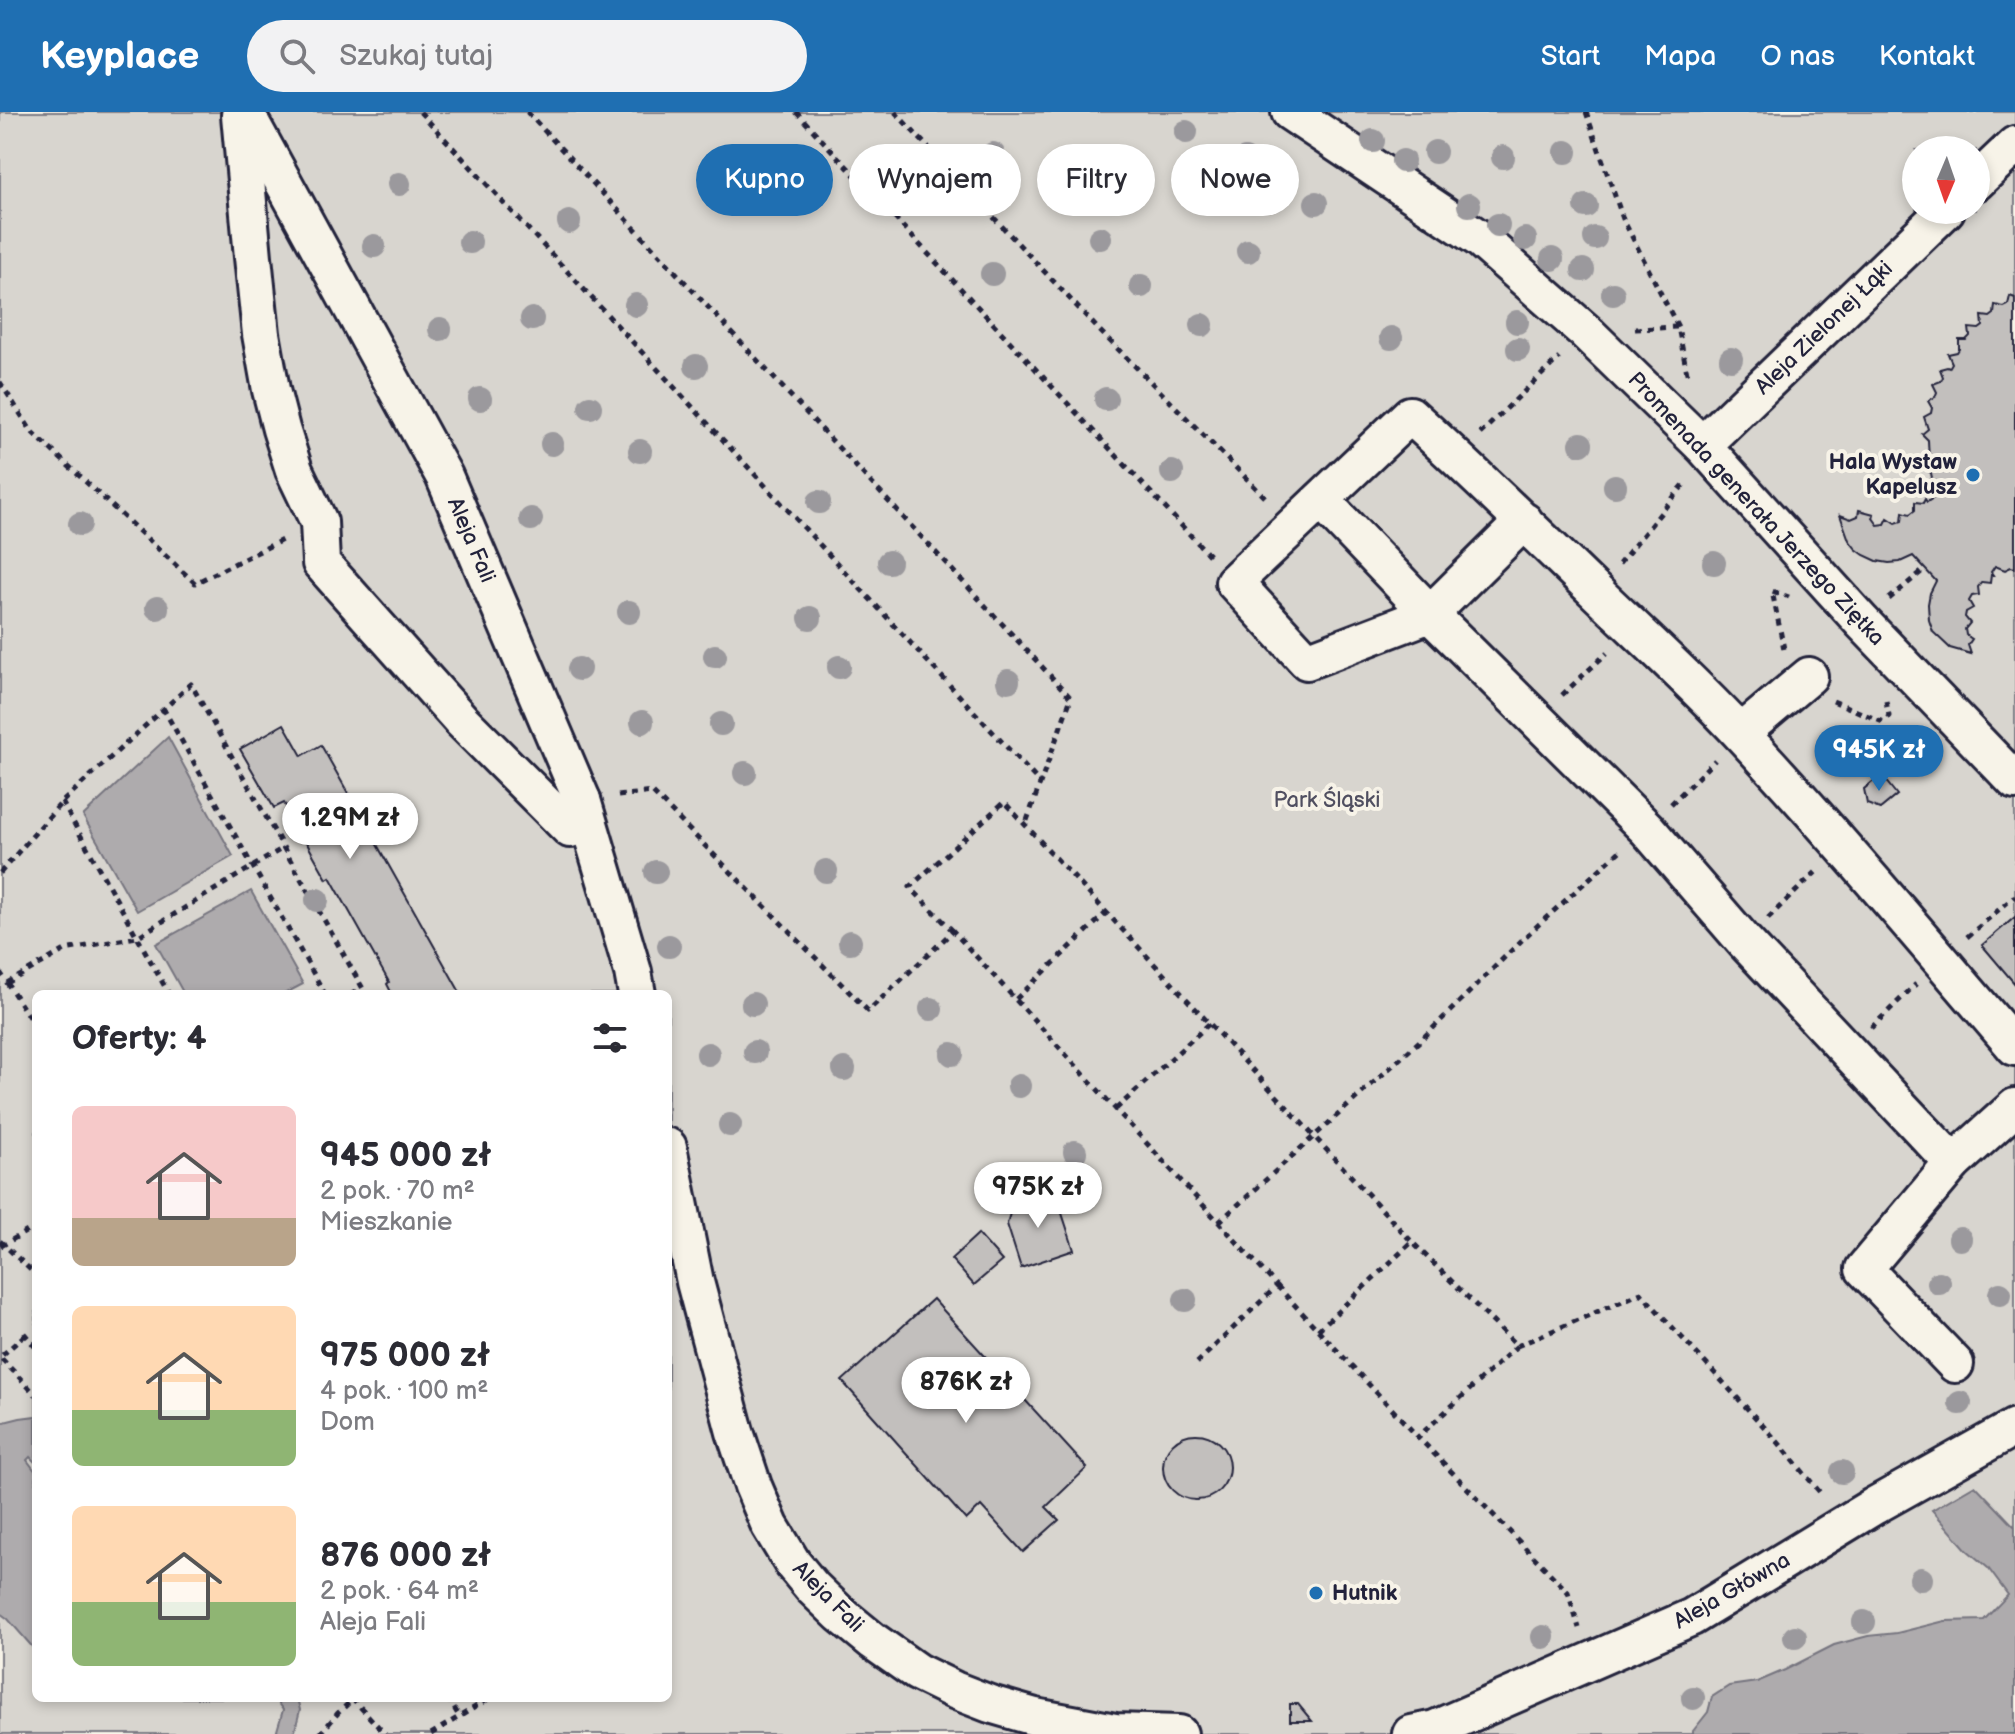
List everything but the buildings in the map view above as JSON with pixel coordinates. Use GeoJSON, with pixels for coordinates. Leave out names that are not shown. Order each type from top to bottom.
{"type":"FeatureCollection","features":[{"type":"Feature","properties":{"kind":"street"},"geometry":{"type":"LineString","coordinates":[[242,112],[261,334],[281,429],[294,470],[319,522],[321,563],[462,721],[570,829],[582,800]]}},
{"type":"Feature","properties":{"kind":"street","name":"Aleja Fali"},"geometry":{"type":"LineString","coordinates":[[242,112],[444,476],[582,800],[636,990]]}},
{"type":"Feature","properties":{"kind":"street","name":"Promenada generała Jerzego Ziętka"},"geometry":{"type":"LineString","coordinates":[[1290,112],[1480,239],[1586,332],[1705,449],[1869,629],[2015,781]]}},
{"type":"Feature","properties":{"kind":"street"},"geometry":{"type":"LineString","coordinates":[[1990,169],[2015,145]]}},
{"type":"Feature","properties":{"kind":"street","name":"Aleja Zielonej Łąki"},"geometry":{"type":"LineString","coordinates":[[1705,449],[1932,224]]}},
{"type":"Feature","properties":{"kind":"street"},"geometry":{"type":"LineString","coordinates":[[1524,521],[1430,614],[1307,661],[1234,582],[1410,415],[1524,521],[1741,733],[2015,1047]]}},
{"type":"Feature","properties":{"kind":"street"},"geometry":{"type":"LineString","coordinates":[[1321,500],[1536,720],[1633,840],[1744,941],[1953,1163]]}},
{"type":"Feature","properties":{"kind":"street"},"geometry":{"type":"LineString","coordinates":[[1741,733],[1803,681]]}},
{"type":"Feature","properties":{"kind":"street"},"geometry":{"type":"LineString","coordinates":[[1955,1364],[1864,1269],[1953,1163],[2015,1107]]}},
{"type":"Feature","properties":{"kind":"street","name":"Aleja Fali"},"geometry":{"type":"LineString","coordinates":[[672,1167],[695,1282],[735,1432],[753,1486],[770,1526],[793,1564],[812,1587],[873,1641],[917,1672],[954,1690],[1035,1717],[1115,1732],[1179,1734]]}},
{"type":"Feature","properties":{"kind":"street","name":"Aleja Główna"},"geometry":{"type":"LineString","coordinates":[[1430,1733],[1692,1617],[1874,1506],[2015,1427]]}},
{"type":"Feature","properties":{"kind":"path"},"geometry":{"type":"LineString","coordinates":[[420,112],[1040,783]]}},
{"type":"Feature","properties":{"kind":"path"},"geometry":{"type":"LineString","coordinates":[[527,112],[1071,698],[1025,827]]}},
{"type":"Feature","properties":{"kind":"path"},"geometry":{"type":"LineString","coordinates":[[796,112],[1234,582]]}},
{"type":"Feature","properties":{"kind":"path"},"geometry":{"type":"LineString","coordinates":[[895,112],[1100,331],[1294,526]]}},
{"type":"Feature","properties":{"kind":"path"},"geometry":{"type":"LineString","coordinates":[[1586,112],[1623,219],[1678,327],[1690,386]]}},
{"type":"Feature","properties":{"kind":"path"},"geometry":{"type":"LineString","coordinates":[[1456,457],[1586,332],[1678,327]]}},
{"type":"Feature","properties":{"kind":"path"},"geometry":{"type":"LineString","coordinates":[[0,382],[32,432],[195,583],[319,522]]}},
{"type":"Feature","properties":{"kind":"path"},"geometry":{"type":"LineString","coordinates":[[1596,592],[1705,449]]}},
{"type":"Feature","properties":{"kind":"path"},"geometry":{"type":"LineString","coordinates":[[1800,600],[1772,591],[1783,646],[1803,681],[1883,722],[1889,716],[1869,629],[1925,569]]}},
{"type":"Feature","properties":{"kind":"path"},"geometry":{"type":"LineString","coordinates":[[1536,720],[1634,627]]}},
{"type":"Feature","properties":{"kind":"path"},"geometry":{"type":"LineString","coordinates":[[0,873],[62,802],[191,684],[363,990]]}},
{"type":"Feature","properties":{"kind":"path"},"geometry":{"type":"LineString","coordinates":[[163,708],[323,990]]}},
{"type":"Feature","properties":{"kind":"path"},"geometry":{"type":"LineString","coordinates":[[1219,1222],[1423,1038],[1526,936],[1633,840],[1741,733]]}},
{"type":"Feature","properties":{"kind":"path"},"geometry":{"type":"LineString","coordinates":[[582,800],[652,792],[868,1011],[953,931]]}},
{"type":"Feature","properties":{"kind":"path"},"geometry":{"type":"LineString","coordinates":[[62,802],[167,990]]}},
{"type":"Feature","properties":{"kind":"path"},"geometry":{"type":"LineString","coordinates":[[1517,1346],[1412,1242],[1004,802],[910,887],[1318,1330],[1568,1592],[1582,1635]]}},
{"type":"Feature","properties":{"kind":"path"},"geometry":{"type":"LineString","coordinates":[[1744,941],[1842,846]]}},
{"type":"Feature","properties":{"kind":"path"},"geometry":{"type":"LineString","coordinates":[[7,983],[65,950],[137,937],[283,848]]}},
{"type":"Feature","properties":{"kind":"path"},"geometry":{"type":"LineString","coordinates":[[1016,999],[1106,913]]}},
{"type":"Feature","properties":{"kind":"path"},"geometry":{"type":"LineString","coordinates":[[0,972],[32,1022]]}},
{"type":"Feature","properties":{"kind":"path"},"geometry":{"type":"LineString","coordinates":[[1116,1109],[1210,1023]]}},
{"type":"Feature","properties":{"kind":"path"},"geometry":{"type":"LineString","coordinates":[[32,1228],[1,1244],[32,1271]]}},
{"type":"Feature","properties":{"kind":"path"},"geometry":{"type":"LineString","coordinates":[[1318,1330],[1412,1242]]}},
{"type":"Feature","properties":{"kind":"path"},"geometry":{"type":"LineString","coordinates":[[1196,1364],[1277,1286]]}},
{"type":"Feature","properties":{"kind":"path"},"geometry":{"type":"LineString","coordinates":[[1418,1437],[1517,1346],[1641,1293],[1817,1488]]}},
{"type":"Feature","properties":{"kind":"path"},"geometry":{"type":"LineString","coordinates":[[32,1343],[25,1334],[0,1357],[32,1391]]}},
{"type":"Feature","properties":{"kind":"path"},"geometry":{"type":"LineString","coordinates":[[320,1734],[349,1702]]}},
{"type":"Feature","properties":{"kind":"path"},"geometry":{"type":"LineString","coordinates":[[357,1702],[385,1734]]}},
{"type":"Feature","properties":{"kind":"path"},"geometry":{"type":"LineString","coordinates":[[450,1702],[459,1716]]}},
{"type":"Feature","properties":{"kind":"path"},"geometry":{"type":"LineString","coordinates":[[431,1734],[483,1702]]}},
{"type":"Feature","properties":{"kind":"green space","name":"Park Śląski"},"geometry":{"type":"Polygon","coordinates":[[[0,112],[2015,112],[2015,1734],[0,1734],[0,112]]]}},
{"type":"Feature","properties":{"kind":"shaded area"},"geometry":{"type":"Polygon","coordinates":[[[168,737],[233,856],[137,911],[83,816],[168,737]]]}},
{"type":"Feature","properties":{"kind":"shaded area"},"geometry":{"type":"Polygon","coordinates":[[[251,891],[303,984],[292,990],[182,990],[156,944],[251,891]]]}},
{"type":"Feature","properties":{"kind":"shaded area"},"geometry":{"type":"Polygon","coordinates":[[[32,1416],[32,1459],[27,1460],[32,1467],[32,1646],[0,1613],[0,1423],[32,1416]]]}},
{"type":"Feature","properties":{"kind":"shaded area"},"geometry":{"type":"Polygon","coordinates":[[[1975,1485],[2015,1527],[2015,1734],[1693,1734],[1708,1712],[1712,1697],[1729,1686],[1757,1682],[1834,1645],[1868,1636],[1897,1633],[1945,1621],[1984,1620],[2008,1595],[1988,1568],[1967,1550],[1932,1510],[1975,1485]]]}},
{"type":"Feature","properties":{"kind":"shaded area"},"geometry":{"type":"Polygon","coordinates":[[[277,1702],[298,1702],[300,1710],[294,1734],[276,1734],[283,1710],[277,1702]]]}},
{"type":"Feature","properties":{"kind":"place","name":"Hala Wystaw Kapelusz"},"geometry":{"type":"Point","coordinates":[1973,475]}},
{"type":"Feature","properties":{"kind":"place","name":"Hutnik"},"geometry":{"type":"Point","coordinates":[1316,1593]}}]}
